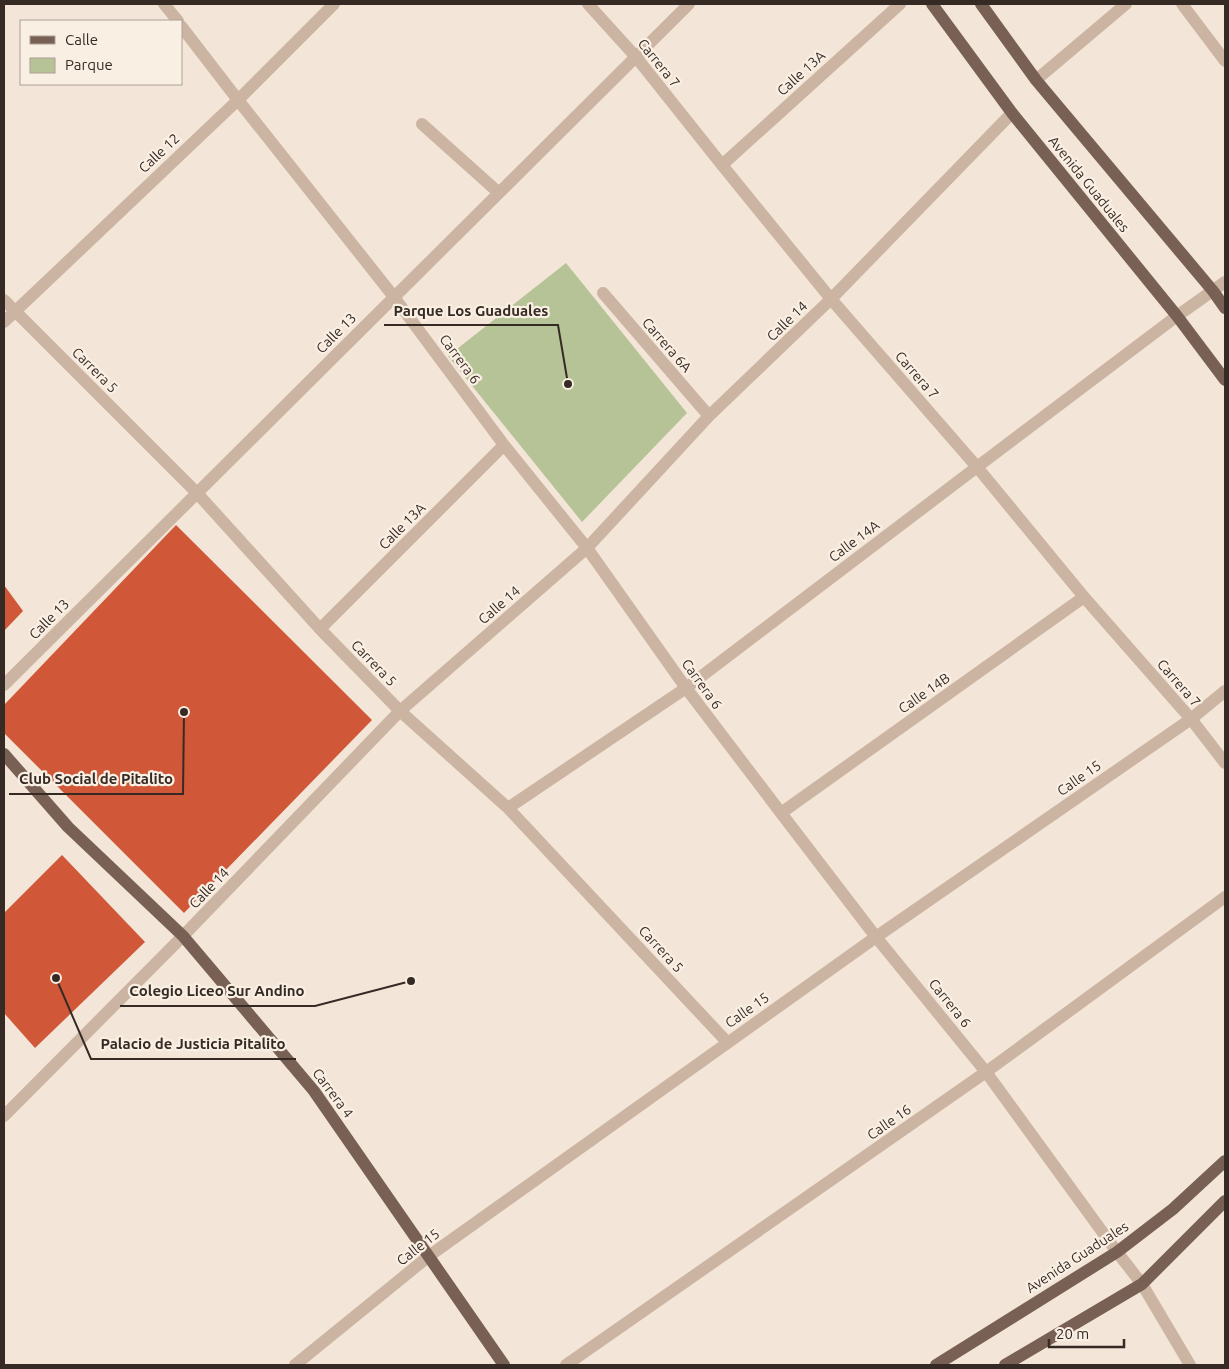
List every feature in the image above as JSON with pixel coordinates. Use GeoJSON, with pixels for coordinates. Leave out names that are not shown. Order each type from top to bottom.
{"type":"FeatureCollection","features":[{"type":"Feature","properties":{"kind":"main road","name":"Avenida Guaduales"},"geometry":{"type":"LineString","coordinates":[[932,4],[1012,113],[1177,316],[1225,380]]}},
{"type":"Feature","properties":{"kind":"main road","name":"Avenida Guaduales"},"geometry":{"type":"LineString","coordinates":[[981,4],[1036,80],[1214,291],[1225,308]]}},
{"type":"Feature","properties":{"kind":"main road","name":"Carrera 4"},"geometry":{"type":"LineString","coordinates":[[4,754],[68,827],[183,936],[314,1091],[504,1365]]}},
{"type":"Feature","properties":{"kind":"main road","name":"Avenida Guaduales"},"geometry":{"type":"LineString","coordinates":[[936,1365],[1117,1252],[1173,1209],[1225,1161]]}},
{"type":"Feature","properties":{"kind":"main road"},"geometry":{"type":"LineString","coordinates":[[1005,1365],[1142,1284],[1225,1201]]}},
{"type":"Feature","properties":{"kind":"street"},"geometry":{"type":"LineString","coordinates":[[164,4],[177,20]]}},
{"type":"Feature","properties":{"kind":"street","name":"Calle 12"},"geometry":{"type":"LineString","coordinates":[[4,322],[238,100],[334,4]]}},
{"type":"Feature","properties":{"kind":"street","name":"Carrera 7"},"geometry":{"type":"LineString","coordinates":[[588,4],[636,57],[831,299],[977,467],[1084,597],[1191,719],[1225,763]]}},
{"type":"Feature","properties":{"kind":"street","name":"Calle 13"},"geometry":{"type":"LineString","coordinates":[[4,684],[689,4]]}},
{"type":"Feature","properties":{"kind":"street","name":"Calle 13A"},"geometry":{"type":"LineString","coordinates":[[722,165],[900,4]]}},
{"type":"Feature","properties":{"kind":"street"},"geometry":{"type":"LineString","coordinates":[[1036,80],[1126,4]]}},
{"type":"Feature","properties":{"kind":"street"},"geometry":{"type":"LineString","coordinates":[[1182,4],[1225,61]]}},
{"type":"Feature","properties":{"kind":"street","name":"Carrera 6"},"geometry":{"type":"LineString","coordinates":[[182,27],[394,297],[504,445],[587,548],[686,688],[876,937],[986,1072],[1142,1284],[1190,1365]]}},
{"type":"Feature","properties":{"kind":"street","name":"Calle 14"},"geometry":{"type":"LineString","coordinates":[[4,1116],[183,936],[400,711],[587,548],[709,416],[831,299],[1012,113]]}},
{"type":"Feature","properties":{"kind":"street"},"geometry":{"type":"LineString","coordinates":[[422,124],[499,192]]}},
{"type":"Feature","properties":{"kind":"street"},"geometry":{"type":"LineString","coordinates":[[1214,291],[1225,282]]}},
{"type":"Feature","properties":{"kind":"street","name":"Calle 14A"},"geometry":{"type":"LineString","coordinates":[[508,808],[686,688],[1177,316],[1214,291]]}},
{"type":"Feature","properties":{"kind":"street","name":"Carrera 6A"},"geometry":{"type":"LineString","coordinates":[[603,293],[709,416]]}},
{"type":"Feature","properties":{"kind":"street","name":"Carrera 5"},"geometry":{"type":"LineString","coordinates":[[4,300],[197,493],[320,629],[400,711],[508,808],[728,1042]]}},
{"type":"Feature","properties":{"kind":"street","name":"Calle 13A"},"geometry":{"type":"LineString","coordinates":[[320,629],[504,445]]}},
{"type":"Feature","properties":{"kind":"street","name":"Calle 14B"},"geometry":{"type":"LineString","coordinates":[[781,813],[1084,597]]}},
{"type":"Feature","properties":{"kind":"street","name":"Calle 15"},"geometry":{"type":"LineString","coordinates":[[295,1365],[429,1256],[876,937],[1191,719],[1225,691]]}},
{"type":"Feature","properties":{"kind":"street","name":"Calle 16"},"geometry":{"type":"LineString","coordinates":[[566,1365],[986,1072],[1225,897]]}},
{"type":"Feature","properties":{"kind":"green space"},"geometry":{"type":"Polygon","coordinates":[[[566,263],[687,413],[582,522],[448,356],[566,263]]]}},
{"type":"Feature","properties":{"kind":"building"},"geometry":{"type":"Polygon","coordinates":[[[176,525],[372,720],[184,913],[4,733],[4,705],[176,525]]]}},
{"type":"Feature","properties":{"kind":"building"},"geometry":{"type":"Polygon","coordinates":[[[4,585],[23,611],[4,631],[4,585]]]}},
{"type":"Feature","properties":{"kind":"building"},"geometry":{"type":"Polygon","coordinates":[[[62,855],[145,942],[35,1048],[4,1013],[4,913],[62,855]]]}},
{"type":"Feature","properties":{"kind":"place","name":"Parque Los Guaduales"},"geometry":{"type":"Point","coordinates":[568,384]}},
{"type":"Feature","properties":{"kind":"place","name":"Club Social de Pitalito"},"geometry":{"type":"Point","coordinates":[184,712]}},
{"type":"Feature","properties":{"kind":"place","name":"Palacio de Justicia Pitalito"},"geometry":{"type":"Point","coordinates":[56,978]}},
{"type":"Feature","properties":{"kind":"place","name":"Colegio Liceo Sur Andino"},"geometry":{"type":"Point","coordinates":[411,981]}}]}
